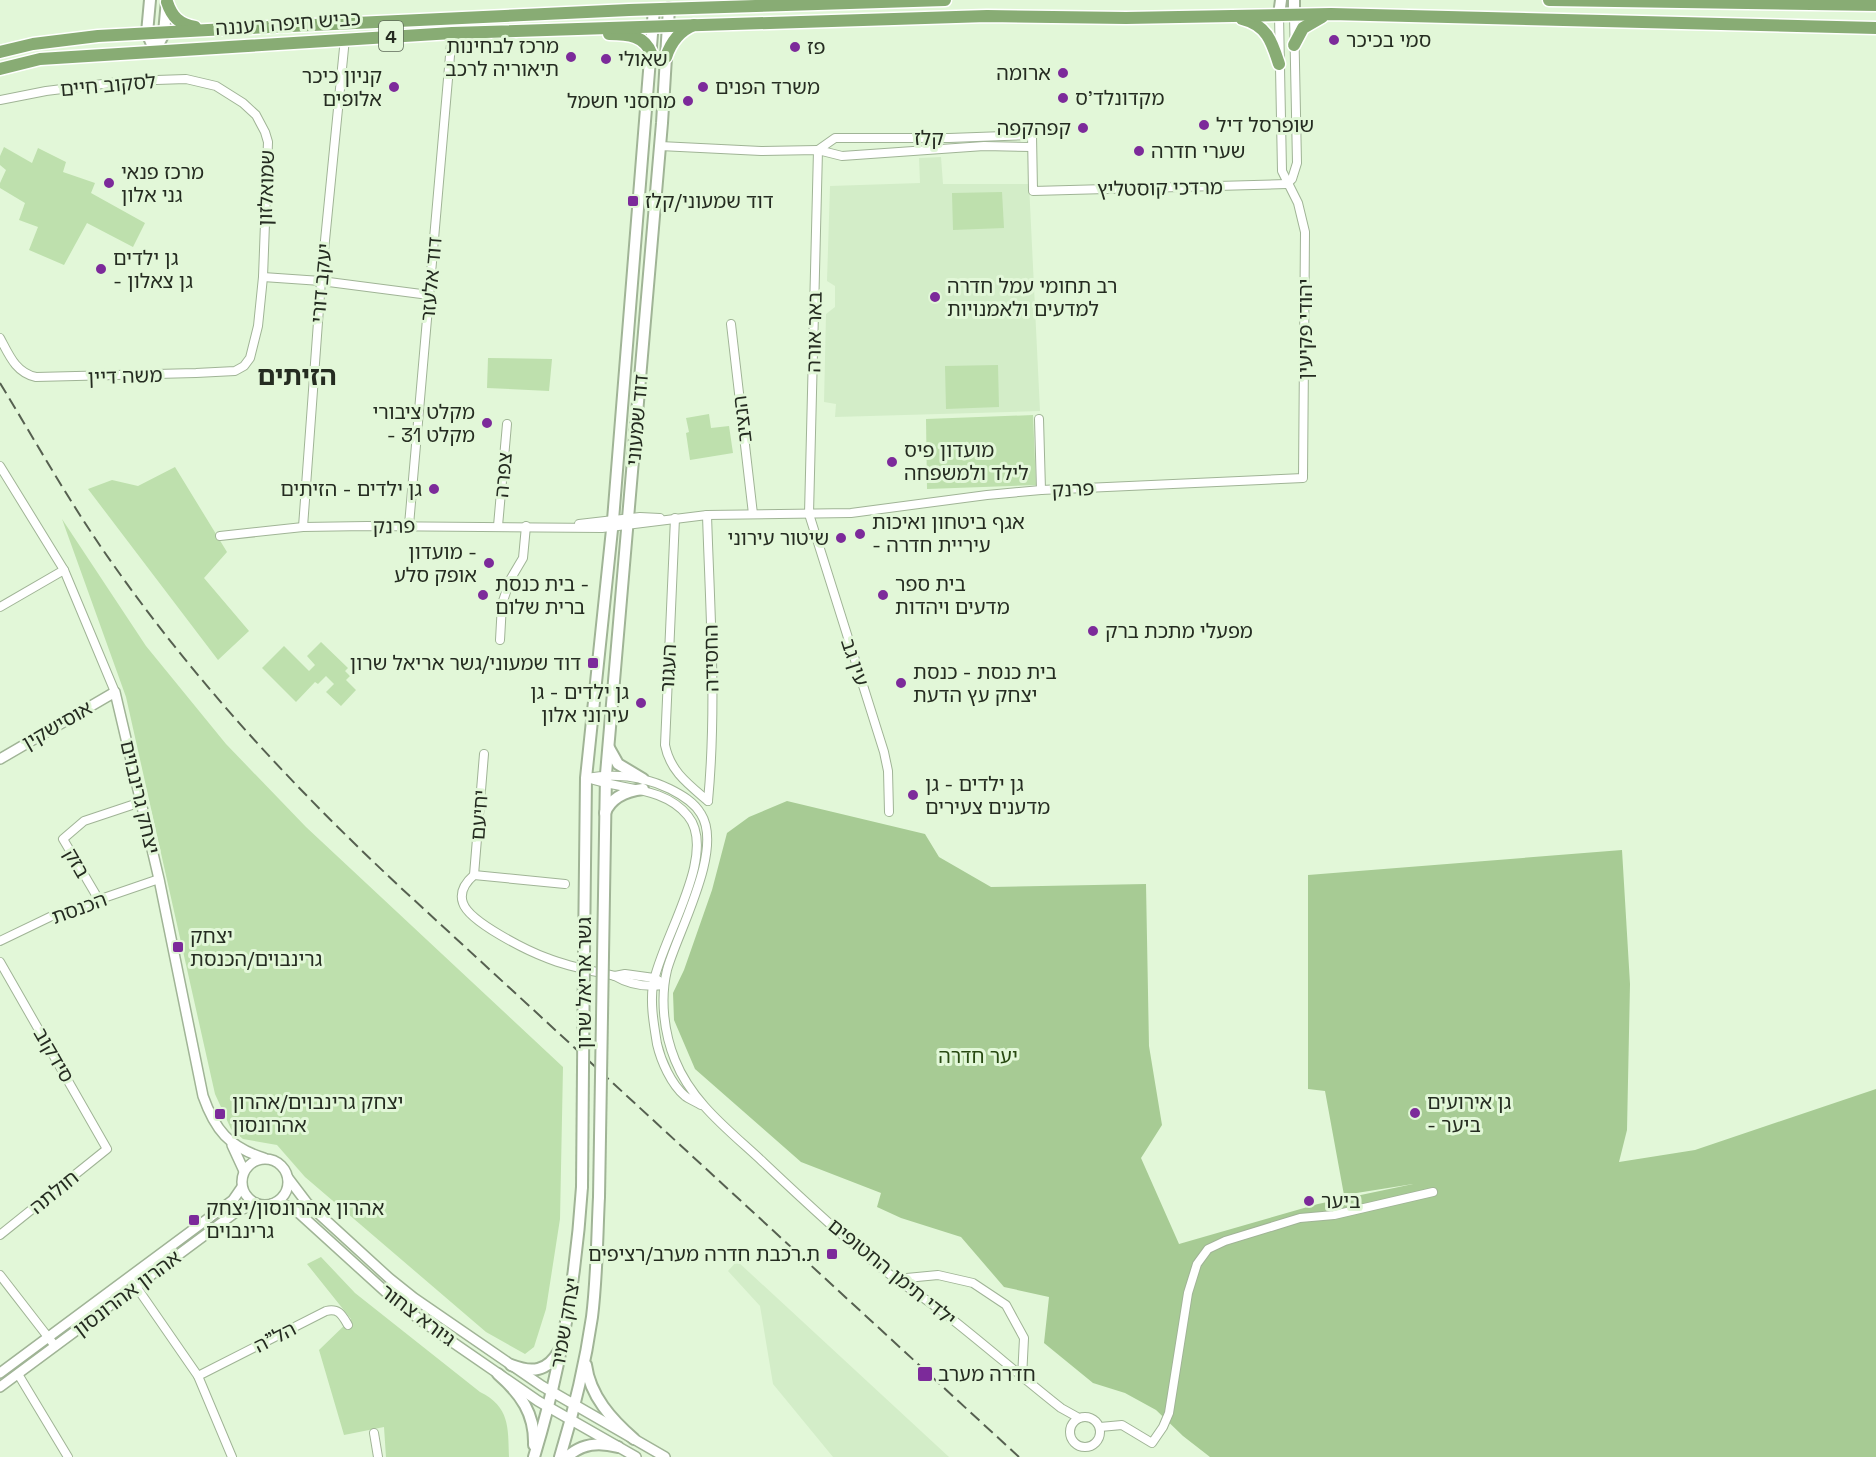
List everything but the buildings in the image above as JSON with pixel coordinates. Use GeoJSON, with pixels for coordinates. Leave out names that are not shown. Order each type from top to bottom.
{"type":"FeatureCollection","features":[{"type":"Feature","properties":{"kind":"highway"},"geometry":{"type":"LineString","coordinates":[[629,10],[645,0]]}},
{"type":"Feature","properties":{"kind":"highway","name":"כביש חיפה רעננה"},"geometry":{"type":"LineString","coordinates":[[0,52],[33,44],[98,36],[629,10],[655,4],[945,0]]}},
{"type":"Feature","properties":{"kind":"highway"},"geometry":{"type":"LineString","coordinates":[[1549,0],[1876,5]]}},
{"type":"Feature","properties":{"kind":"highway"},"geometry":{"type":"LineString","coordinates":[[167,1],[177,21],[208,30]]}},
{"type":"Feature","properties":{"kind":"highway","name":"כביש חיפה רעננה"},"geometry":{"type":"LineString","coordinates":[[0,69],[40,59],[345,38],[654,25],[987,15],[1126,18],[1331,15],[1876,28]]}},
{"type":"Feature","properties":{"kind":"highway"},"geometry":{"type":"LineString","coordinates":[[1294,45],[1304,28],[1317,19],[1331,15]]}},
{"type":"Feature","properties":{"kind":"highway"},"geometry":{"type":"LineString","coordinates":[[1226,16],[1250,21],[1264,29],[1279,64]]}},
{"type":"Feature","properties":{"kind":"highway"},"geometry":{"type":"LineString","coordinates":[[666,57],[669,48],[679,34],[697,24]]}},
{"type":"Feature","properties":{"kind":"highway"},"geometry":{"type":"LineString","coordinates":[[574,28],[581,34],[633,36],[646,43],[652,55]]}},
{"type":"Feature","properties":{"kind":"main road"},"geometry":{"type":"LineString","coordinates":[[150,0],[147,33],[155,51]]}},
{"type":"Feature","properties":{"kind":"main road","name":"יהודי פקיעין"},"geometry":{"type":"LineString","coordinates":[[1279,15],[1281,0]]}},
{"type":"Feature","properties":{"kind":"main road"},"geometry":{"type":"LineString","coordinates":[[1294,0],[1294,15]]}},
{"type":"Feature","properties":{"kind":"main road"},"geometry":{"type":"LineString","coordinates":[[155,51],[164,33],[167,1]]}},
{"type":"Feature","properties":{"kind":"main road","name":"דוד שמעוני"},"geometry":{"type":"LineString","coordinates":[[586,778],[612,523],[655,4]]}},
{"type":"Feature","properties":{"kind":"main road","name":"דוד שמעוני"},"geometry":{"type":"LineString","coordinates":[[604,814],[660,146],[669,4]]}},
{"type":"Feature","properties":{"kind":"main road"},"geometry":{"type":"LineString","coordinates":[[604,814],[611,802],[643,784],[618,764],[611,754],[609,744]]}},
{"type":"Feature","properties":{"kind":"main road","name":"גשר אריאל שרון"},"geometry":{"type":"LineString","coordinates":[[582,1187],[586,778]]}},
{"type":"Feature","properties":{"kind":"main road","name":"גשר אריאל שרון"},"geometry":{"type":"LineString","coordinates":[[599,1197],[604,814]]}},
{"type":"Feature","properties":{"kind":"main road","name":"יצחק שמיר"},"geometry":{"type":"LineString","coordinates":[[534,1457],[553,1393],[564,1340],[574,1277],[582,1187]]}},
{"type":"Feature","properties":{"kind":"main road","name":"יצחק שמיר"},"geometry":{"type":"LineString","coordinates":[[560,1457],[575,1406],[585,1358],[595,1286],[599,1197]]}},
{"type":"Feature","properties":{"kind":"main road"},"geometry":{"type":"LineString","coordinates":[[511,1365],[530,1371],[541,1369],[555,1357],[564,1340]]}},
{"type":"Feature","properties":{"kind":"main road"},"geometry":{"type":"LineString","coordinates":[[585,1358],[590,1382],[601,1403],[634,1439]]}},
{"type":"Feature","properties":{"kind":"main road"},"geometry":{"type":"LineString","coordinates":[[498,1374],[513,1387],[527,1407],[534,1428],[534,1457]]}},
{"type":"Feature","properties":{"kind":"main road"},"geometry":{"type":"LineString","coordinates":[[567,1457],[580,1447],[587,1445],[602,1444],[618,1447]]}},
{"type":"Feature","properties":{"kind":"street","name":"יהודי פקיעין"},"geometry":{"type":"LineString","coordinates":[[1279,15],[1281,164],[1287,184],[1298,203],[1305,232],[1303,478]]}},
{"type":"Feature","properties":{"kind":"street"},"geometry":{"type":"LineString","coordinates":[[1287,184],[1292,179],[1297,163],[1294,15]]}},
{"type":"Feature","properties":{"kind":"street","name":"דוד אלעזר"},"geometry":{"type":"LineString","coordinates":[[409,525],[452,33]]}},
{"type":"Feature","properties":{"kind":"street","name":"יעקב דורי"},"geometry":{"type":"LineString","coordinates":[[303,527],[321,281],[345,38]]}},
{"type":"Feature","properties":{"kind":"street","name":"לסקוב חיים"},"geometry":{"type":"LineString","coordinates":[[0,99],[127,81],[186,79],[216,86]]}},
{"type":"Feature","properties":{"kind":"street","name":"שמואלזון"},"geometry":{"type":"LineString","coordinates":[[216,86],[243,103],[256,115],[268,142],[263,277]]}},
{"type":"Feature","properties":{"kind":"street","name":"קלז"},"geometry":{"type":"LineString","coordinates":[[660,146],[761,151],[818,150],[842,156],[984,146],[1032,147],[1032,135],[836,138],[818,150]]}},
{"type":"Feature","properties":{"kind":"street","name":"מרדכי קוסטליץ"},"geometry":{"type":"LineString","coordinates":[[1032,147],[1032,191],[1287,184]]}},
{"type":"Feature","properties":{"kind":"street","name":"באר אורה"},"geometry":{"type":"LineString","coordinates":[[809,514],[818,150]]}},
{"type":"Feature","properties":{"kind":"street"},"geometry":{"type":"LineString","coordinates":[[263,277],[321,281],[429,295]]}},
{"type":"Feature","properties":{"kind":"street","name":"משה דיין"},"geometry":{"type":"LineString","coordinates":[[0,338],[15,365],[29,376],[55,378],[235,371],[244,366],[250,358],[255,344],[263,277]]}},
{"type":"Feature","properties":{"kind":"street","name":"הנציב"},"geometry":{"type":"LineString","coordinates":[[731,324],[753,514]]}},
{"type":"Feature","properties":{"kind":"street"},"geometry":{"type":"LineString","coordinates":[[1039,419],[1041,490]]}},
{"type":"Feature","properties":{"kind":"street","name":"צפרה"},"geometry":{"type":"LineString","coordinates":[[498,526],[507,424]]}},
{"type":"Feature","properties":{"kind":"street","name":"יצחק גרינבוים"},"geometry":{"type":"LineString","coordinates":[[0,466],[64,570],[115,692],[159,879],[203,1096],[209,1114],[231,1143],[248,1153],[264,1158]]}},
{"type":"Feature","properties":{"kind":"street","name":"פרנק"},"geometry":{"type":"LineString","coordinates":[[220,536],[303,527],[569,526],[707,515],[851,513],[976,496],[1041,490],[1303,478]]}},
{"type":"Feature","properties":{"kind":"street","name":"עין גב"},"geometry":{"type":"LineString","coordinates":[[809,514],[884,752],[888,771],[889,812]]}},
{"type":"Feature","properties":{"kind":"street","name":"החסידה"},"geometry":{"type":"LineString","coordinates":[[707,515],[712,653],[711,768],[708,801]]}},
{"type":"Feature","properties":{"kind":"street","name":"העגור"},"geometry":{"type":"LineString","coordinates":[[675,518],[664,745],[668,758],[677,772],[708,801]]}},
{"type":"Feature","properties":{"kind":"street"},"geometry":{"type":"LineString","coordinates":[[500,640],[502,604],[510,580],[523,558],[526,526]]}},
{"type":"Feature","properties":{"kind":"street"},"geometry":{"type":"LineString","coordinates":[[0,607],[64,570]]}},
{"type":"Feature","properties":{"kind":"street","name":"אוסישקין"},"geometry":{"type":"LineString","coordinates":[[0,759],[115,692]]}},
{"type":"Feature","properties":{"kind":"street","name":"יחיעם"},"geometry":{"type":"LineString","coordinates":[[483,754],[474,875],[468,880],[462,893],[463,905],[469,913],[508,941],[548,958],[615,976],[625,974],[653,982]]}},
{"type":"Feature","properties":{"kind":"street","name":"ילדי תימן החטופים"},"geometry":{"type":"LineString","coordinates":[[586,778],[666,788],[693,803],[703,816],[708,844],[701,878],[664,985],[664,1014],[669,1044],[683,1076],[702,1105],[876,1264],[946,1315],[1061,1408],[1079,1418]]}},
{"type":"Feature","properties":{"kind":"street","name":"ילדי תימן החטופים"},"geometry":{"type":"LineString","coordinates":[[643,784],[684,812],[695,826],[698,844],[695,868],[653,982],[655,1030],[665,1067],[685,1096],[702,1105]]}},
{"type":"Feature","properties":{"kind":"street","name":"בזק"},"geometry":{"type":"LineString","coordinates":[[99,900],[63,839],[84,821],[141,802]]}},
{"type":"Feature","properties":{"kind":"street"},"geometry":{"type":"LineString","coordinates":[[474,875],[566,884]]}},
{"type":"Feature","properties":{"kind":"street","name":"הכנסת"},"geometry":{"type":"LineString","coordinates":[[0,941],[54,915],[159,879]]}},
{"type":"Feature","properties":{"kind":"street","name":"סידקוב"},"geometry":{"type":"LineString","coordinates":[[0,962],[107,1149]]}},
{"type":"Feature","properties":{"kind":"street"},"geometry":{"type":"LineString","coordinates":[[653,982],[664,985]]}},
{"type":"Feature","properties":{"kind":"street","name":"יצחק גרינבוים"},"geometry":{"type":"LineString","coordinates":[[231,1143],[244,1171]]}},
{"type":"Feature","properties":{"kind":"street","name":"חולתה"},"geometry":{"type":"LineString","coordinates":[[0,1235],[107,1149]]}},
{"type":"Feature","properties":{"kind":"street"},"geometry":{"type":"LineString","coordinates":[[264,1158],[275,1160],[280,1164],[288,1178],[283,1197],[272,1204],[256,1203],[247,1197],[242,1187],[244,1171],[252,1162],[264,1158]]}},
{"type":"Feature","properties":{"kind":"street","name":"גיורא צחור"},"geometry":{"type":"LineString","coordinates":[[288,1178],[307,1203],[389,1278],[553,1393],[665,1457]]}},
{"type":"Feature","properties":{"kind":"street","name":"אהרון אהרונסון"},"geometry":{"type":"LineString","coordinates":[[0,1374],[233,1200],[242,1187]]}},
{"type":"Feature","properties":{"kind":"street"},"geometry":{"type":"LineString","coordinates":[[1100,1427],[1122,1425],[1152,1443],[1163,1427],[1169,1413],[1190,1285],[1200,1258],[1209,1249],[1225,1241],[1300,1218],[1334,1215],[1433,1192]]}},
{"type":"Feature","properties":{"kind":"street","name":"אהרון אהרונסון"},"geometry":{"type":"LineString","coordinates":[[0,1388],[236,1212],[256,1203]]}},
{"type":"Feature","properties":{"kind":"street","name":"גיורא צחור"},"geometry":{"type":"LineString","coordinates":[[272,1204],[288,1206],[300,1214],[418,1319],[549,1408],[636,1457]]}},
{"type":"Feature","properties":{"kind":"street"},"geometry":{"type":"LineString","coordinates":[[0,1275],[55,1347]]}},
{"type":"Feature","properties":{"kind":"street"},"geometry":{"type":"LineString","coordinates":[[896,1279],[938,1275],[974,1283],[1006,1305],[1024,1338],[1022,1378]]}},
{"type":"Feature","properties":{"kind":"street"},"geometry":{"type":"LineString","coordinates":[[130,1278],[198,1376],[232,1457]]}},
{"type":"Feature","properties":{"kind":"street","name":"הל\"ה"},"geometry":{"type":"LineString","coordinates":[[198,1376],[326,1311],[333,1309],[340,1312],[348,1325]]}},
{"type":"Feature","properties":{"kind":"street"},"geometry":{"type":"LineString","coordinates":[[18,1374],[68,1457]]}},
{"type":"Feature","properties":{"kind":"street","name":"ילדי תימן החטופים"},"geometry":{"type":"LineString","coordinates":[[1061,1408],[1071,1426]]}},
{"type":"Feature","properties":{"kind":"street"},"geometry":{"type":"LineString","coordinates":[[1089,1417],[1100,1427],[1101,1432],[1097,1441],[1089,1447],[1075,1443],[1072,1439],[1071,1426],[1079,1418],[1089,1417]]}},
{"type":"Feature","properties":{"kind":"street"},"geometry":{"type":"LineString","coordinates":[[374,1433],[378,1457]]}},
{"type":"Feature","properties":{"kind":"shaded area"},"geometry":{"type":"Polygon","coordinates":[[[4,147],[32,163],[38,148],[66,162],[63,172],[95,183],[91,193],[145,223],[133,247],[87,223],[64,265],[29,250],[38,227],[19,220],[25,203],[0,188],[6,170],[0,165],[0,156],[4,147]]]}},
{"type":"Feature","properties":{"kind":"shaded area","name":"רב תחומי עמל חדרה למדעים ולאמנויות"},"geometry":{"type":"Polygon","coordinates":[[[941,157],[943,184],[1029,184],[1040,411],[835,417],[836,404],[824,402],[826,314],[835,307],[835,286],[827,281],[830,186],[920,183],[919,158],[941,157]]]}},
{"type":"Feature","properties":{"kind":"shaded area"},"geometry":{"type":"Polygon","coordinates":[[[1002,192],[1004,228],[953,230],[952,193],[1002,192]]]}},
{"type":"Feature","properties":{"kind":"shaded area"},"geometry":{"type":"Polygon","coordinates":[[[488,358],[552,359],[549,391],[487,388],[488,358]]]}},
{"type":"Feature","properties":{"kind":"shaded area"},"geometry":{"type":"Polygon","coordinates":[[[998,365],[999,407],[946,409],[945,366],[998,365]]]}},
{"type":"Feature","properties":{"kind":"shaded area"},"geometry":{"type":"Polygon","coordinates":[[[709,414],[711,428],[729,426],[733,453],[690,460],[686,418],[709,414]]]}},
{"type":"Feature","properties":{"kind":"shaded area"},"geometry":{"type":"Polygon","coordinates":[[[1033,415],[1036,485],[927,489],[926,419],[1033,415]]]}},
{"type":"Feature","properties":{"kind":"shaded area"},"geometry":{"type":"Polygon","coordinates":[[[175,467],[227,552],[204,578],[249,631],[218,660],[88,489],[112,480],[138,486],[175,467]]]}},
{"type":"Feature","properties":{"kind":"shaded area"},"geometry":{"type":"Polygon","coordinates":[[[62,519],[146,646],[226,744],[306,827],[563,1067],[560,1219],[546,1309],[534,1347],[525,1354],[486,1332],[305,1177],[277,1145],[243,1139],[231,1129],[215,1094],[126,697],[62,519]]]}},
{"type":"Feature","properties":{"kind":"shaded area"},"geometry":{"type":"Polygon","coordinates":[[[321,642],[348,668],[345,671],[350,676],[346,680],[356,690],[341,706],[326,692],[334,684],[326,676],[318,684],[315,682],[296,702],[262,668],[284,646],[309,671],[315,665],[307,656],[321,642]]]}},
{"type":"Feature","properties":{"kind":"shaded area"},"geometry":{"type":"Polygon","coordinates":[[[321,1257],[355,1293],[497,1404],[507,1427],[509,1457],[386,1457],[384,1427],[344,1435],[319,1350],[351,1319],[307,1264],[321,1257]]]}},
{"type":"Feature","properties":{"kind":"shaded area"},"geometry":{"type":"Polygon","coordinates":[[[737,1261],[949,1457],[833,1457],[773,1384],[760,1306],[728,1271],[737,1261]]]}},
{"type":"Feature","properties":{"kind":"green space","name":"יער חדרה"},"geometry":{"type":"Polygon","coordinates":[[[787,801],[925,834],[939,857],[991,887],[1146,884],[1149,1046],[1162,1125],[1141,1158],[1179,1244],[1318,1204],[1413,1184],[1344,1195],[1325,1091],[1308,1089],[1308,875],[1622,850],[1630,984],[1627,1130],[1619,1162],[1695,1150],[1876,1089],[1876,1457],[1210,1457],[1183,1436],[1156,1410],[1125,1393],[1093,1383],[1044,1343],[1049,1297],[1004,1287],[961,1237],[901,1218],[877,1207],[881,1193],[801,1162],[695,1069],[674,1020],[673,993],[684,970],[712,890],[727,833],[749,817],[787,801]]]}},
{"type":"Feature","properties":{"kind":"railway"},"geometry":{"type":"LineString","coordinates":[[0,383],[76,509],[136,596],[206,685],[280,768],[400,887],[1019,1457]]}},
{"type":"Feature","properties":{"kind":"place","name":"סמי בכיכר"},"geometry":{"type":"Point","coordinates":[1334,40]}},
{"type":"Feature","properties":{"kind":"place","name":"פז"},"geometry":{"type":"Point","coordinates":[795,47]}},
{"type":"Feature","properties":{"kind":"place","name":"מרכז לבחינות תיאוריה לרכב"},"geometry":{"type":"Point","coordinates":[571,57]}},
{"type":"Feature","properties":{"kind":"place","name":"שאולי"},"geometry":{"type":"Point","coordinates":[606,59]}},
{"type":"Feature","properties":{"kind":"place","name":"ארומה"},"geometry":{"type":"Point","coordinates":[1063,73]}},
{"type":"Feature","properties":{"kind":"place","name":"קניון כיכר אלופים"},"geometry":{"type":"Point","coordinates":[394,87]}},
{"type":"Feature","properties":{"kind":"place","name":"משרד הפנים"},"geometry":{"type":"Point","coordinates":[703,87]}},
{"type":"Feature","properties":{"kind":"place","name":"מקדונלד'ס"},"geometry":{"type":"Point","coordinates":[1063,98]}},
{"type":"Feature","properties":{"kind":"place","name":"מחסני חשמל"},"geometry":{"type":"Point","coordinates":[688,101]}},
{"type":"Feature","properties":{"kind":"place","name":"שופרסל דיל"},"geometry":{"type":"Point","coordinates":[1204,125]}},
{"type":"Feature","properties":{"kind":"place","name":"קפהקפה"},"geometry":{"type":"Point","coordinates":[1083,128]}},
{"type":"Feature","properties":{"kind":"place","name":"שערי חדרה"},"geometry":{"type":"Point","coordinates":[1139,151]}},
{"type":"Feature","properties":{"kind":"place","name":"מרכז פנאי גני אלון"},"geometry":{"type":"Point","coordinates":[109,183]}},
{"type":"Feature","properties":{"kind":"place","name":"דוד שמעוני/קלז"},"geometry":{"type":"Point","coordinates":[633,201]}},
{"type":"Feature","properties":{"kind":"place","name":"גן ילדים - גן צאלון"},"geometry":{"type":"Point","coordinates":[101,269]}},
{"type":"Feature","properties":{"kind":"place","name":"רב תחומי עמל חדרה למדעים ולאמנויות"},"geometry":{"type":"Point","coordinates":[935,297]}},
{"type":"Feature","properties":{"kind":"place","name":"מקלט ציבורי - מקלט 31"},"geometry":{"type":"Point","coordinates":[487,423]}},
{"type":"Feature","properties":{"kind":"place","name":"מועדון פיס לילד ולמשפחה"},"geometry":{"type":"Point","coordinates":[892,462]}},
{"type":"Feature","properties":{"kind":"place","name":"גן ילדים - הזיתים"},"geometry":{"type":"Point","coordinates":[434,489]}},
{"type":"Feature","properties":{"kind":"place","name":"אגף ביטחון ואיכות - עיריית חדרה"},"geometry":{"type":"Point","coordinates":[860,534]}},
{"type":"Feature","properties":{"kind":"place","name":"שיטור עירוני"},"geometry":{"type":"Point","coordinates":[841,538]}},
{"type":"Feature","properties":{"kind":"place","name":"מועדון - אופק סלע"},"geometry":{"type":"Point","coordinates":[489,563]}},
{"type":"Feature","properties":{"kind":"place","name":"בית כנסת - ברית שלום"},"geometry":{"type":"Point","coordinates":[483,595]}},
{"type":"Feature","properties":{"kind":"place","name":"בית ספר מדעים ויהדות"},"geometry":{"type":"Point","coordinates":[883,595]}},
{"type":"Feature","properties":{"kind":"place","name":"מפעלי מתכת ברק"},"geometry":{"type":"Point","coordinates":[1093,631]}},
{"type":"Feature","properties":{"kind":"place","name":"דוד שמעוני/גשר אריאל שרון"},"geometry":{"type":"Point","coordinates":[593,663]}},
{"type":"Feature","properties":{"kind":"place","name":"בית כנסת - כנסת יצחק עץ הדעת"},"geometry":{"type":"Point","coordinates":[901,683]}},
{"type":"Feature","properties":{"kind":"place","name":"גן ילדים - גן עירוני אלון"},"geometry":{"type":"Point","coordinates":[641,703]}},
{"type":"Feature","properties":{"kind":"place","name":"גן ילדים - גן מדענים צעירים"},"geometry":{"type":"Point","coordinates":[913,795]}},
{"type":"Feature","properties":{"kind":"place","name":"יצחק גרינבוים/הכנסת"},"geometry":{"type":"Point","coordinates":[178,947]}},
{"type":"Feature","properties":{"kind":"place","name":"גן אירועים - ביער"},"geometry":{"type":"Point","coordinates":[1415,1113]}},
{"type":"Feature","properties":{"kind":"place","name":"יצחק גרינבוים/אהרון אהרונסון"},"geometry":{"type":"Point","coordinates":[220,1114]}},
{"type":"Feature","properties":{"kind":"place","name":"ביער"},"geometry":{"type":"Point","coordinates":[1309,1201]}},
{"type":"Feature","properties":{"kind":"place","name":"אהרון אהרונסון/יצחק גרינבוים"},"geometry":{"type":"Point","coordinates":[194,1220]}},
{"type":"Feature","properties":{"kind":"place","name":"ת.רכבת חדרה מערב/רציפים"},"geometry":{"type":"Point","coordinates":[832,1254]}},
{"type":"Feature","properties":{"kind":"place","name":"חדרה מערב"},"geometry":{"type":"Point","coordinates":[925,1374]}},
{"type":"Feature","properties":{"kind":"district","name":"הזיתים"},"geometry":{"type":"Point","coordinates":[297,376]}}]}
